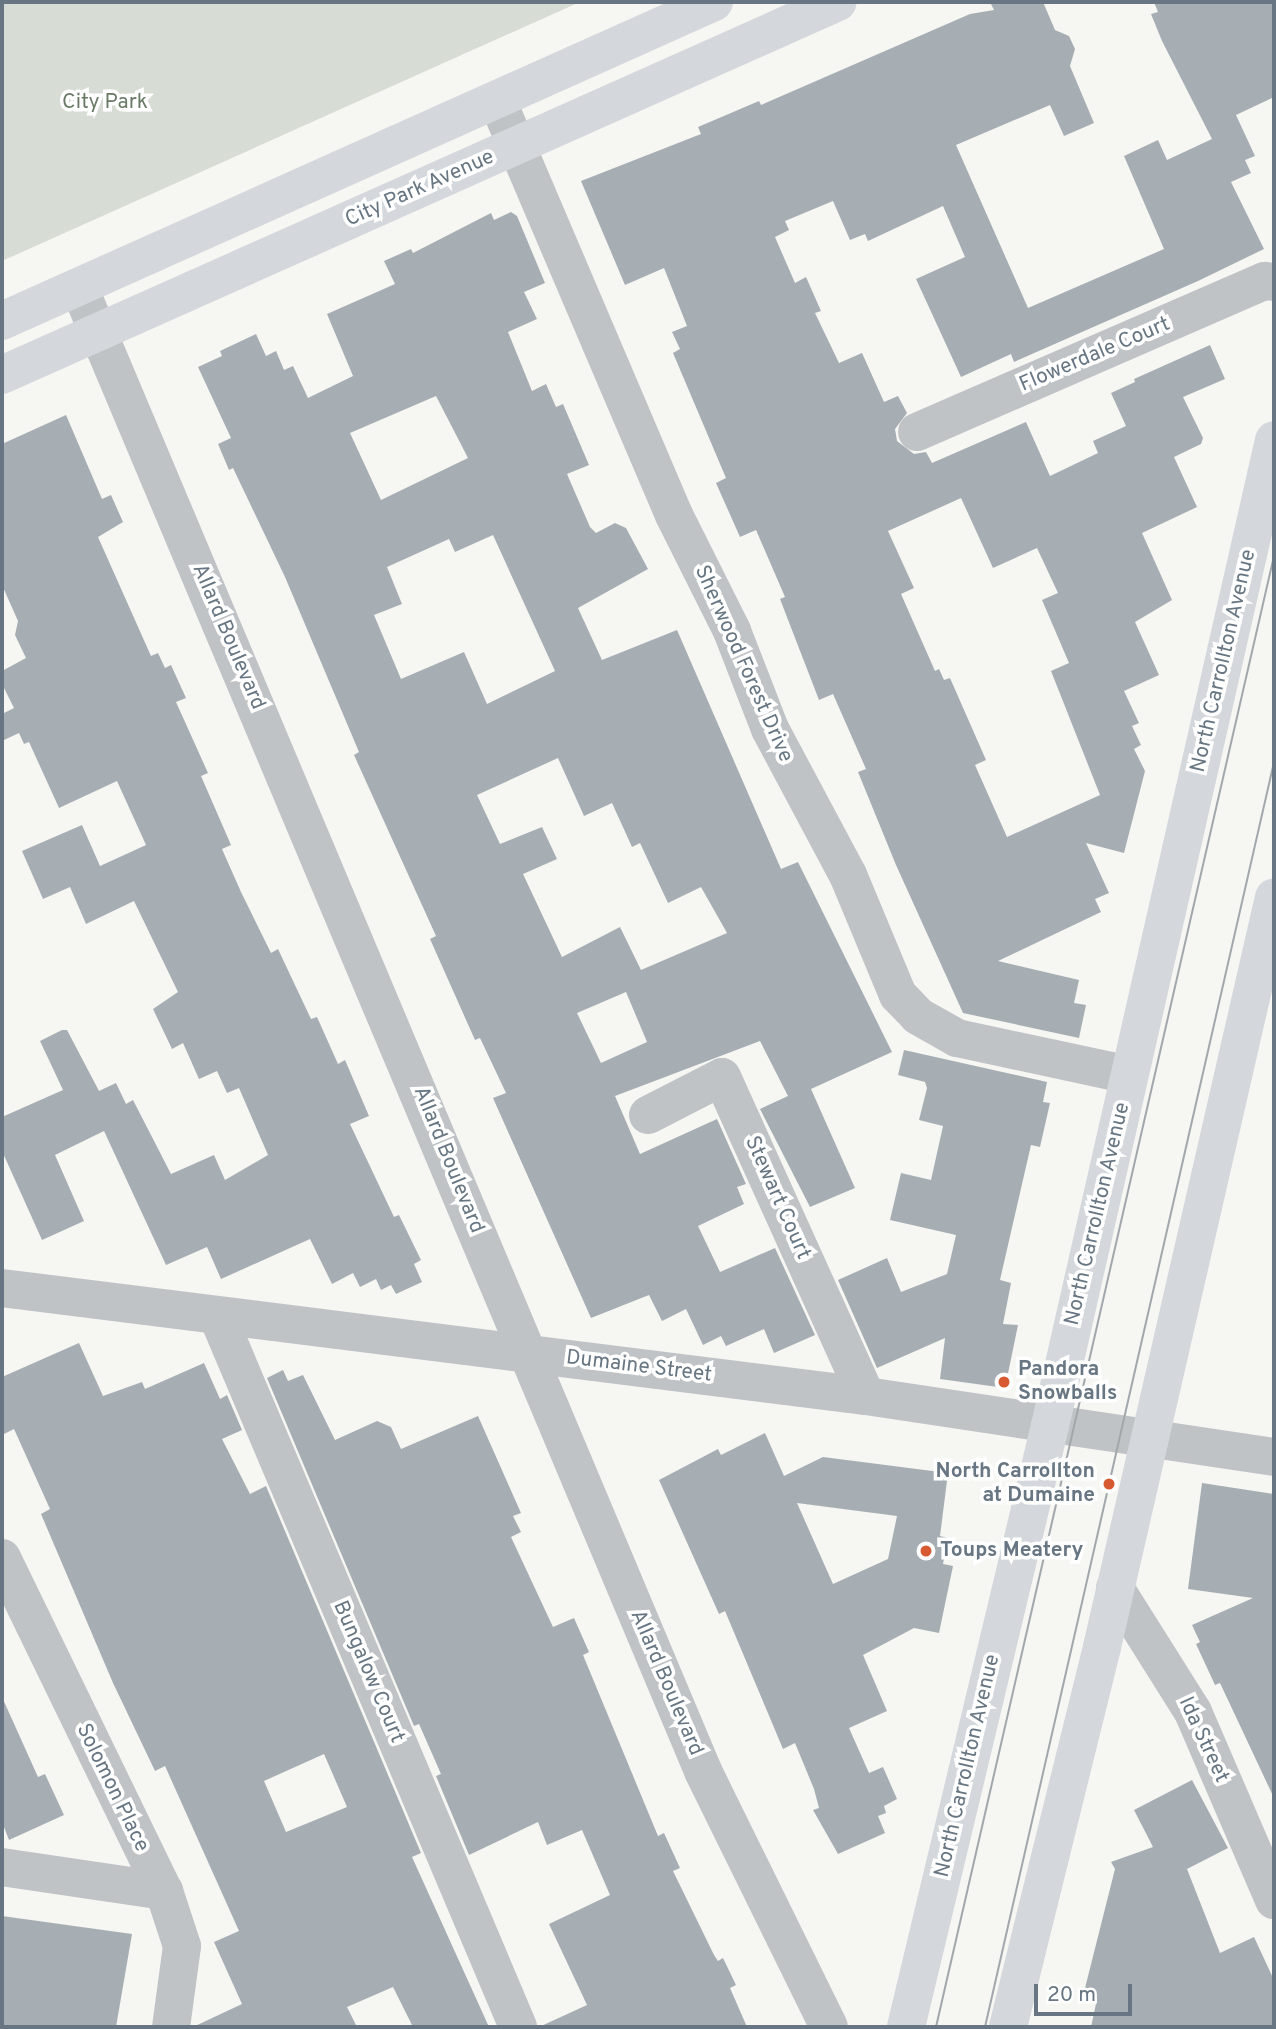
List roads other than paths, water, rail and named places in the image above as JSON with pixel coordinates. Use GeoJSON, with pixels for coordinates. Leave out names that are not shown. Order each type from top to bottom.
{"type":"FeatureCollection","features":[{"type":"Feature","properties":{"kind":"main road"},"geometry":{"type":"LineString","coordinates":[[2,321],[714,2]]}},
{"type":"Feature","properties":{"kind":"main road","name":"City Park Avenue"},"geometry":{"type":"LineString","coordinates":[[2,375],[838,2]]}},
{"type":"Feature","properties":{"kind":"main road","name":"North Carrollton Avenue"},"geometry":{"type":"LineString","coordinates":[[906,2027],[1050,1426],[1129,1075],[1261,561],[1274,440]]}},
{"type":"Feature","properties":{"kind":"main road"},"geometry":{"type":"LineString","coordinates":[[1008,2027],[1115,1588],[1274,897]]}},
{"type":"Feature","properties":{"kind":"street","name":"Sherwood Forest Drive"},"geometry":{"type":"LineString","coordinates":[[497,100],[519,145],[674,515],[732,631],[770,729],[848,875],[898,995],[918,1016],[957,1038],[1129,1075]]}},
{"type":"Feature","properties":{"kind":"street","name":"Flowerdale Court"},"geometry":{"type":"LineString","coordinates":[[917,432],[1265,281],[1274,282]]}},
{"type":"Feature","properties":{"kind":"street","name":"Allard Boulevard"},"geometry":{"type":"LineString","coordinates":[[79,287],[457,1179],[526,1353],[703,1771],[829,2027]]}},
{"type":"Feature","properties":{"kind":"street","name":"Stewart Court"},"geometry":{"type":"LineString","coordinates":[[648,1115],[722,1077],[866,1396]]}},
{"type":"Feature","properties":{"kind":"street","name":"Dumaine Street"},"geometry":{"type":"LineString","coordinates":[[2,1287],[218,1317],[866,1396],[1050,1426],[1274,1457]]}},
{"type":"Feature","properties":{"kind":"street","name":"Bungalow Court"},"geometry":{"type":"LineString","coordinates":[[218,1317],[518,2027]]}},
{"type":"Feature","properties":{"kind":"street","name":"Solomon Place"},"geometry":{"type":"LineString","coordinates":[[2,1558],[164,1891],[182,1945],[171,2027]]}},
{"type":"Feature","properties":{"kind":"street","name":"Ida Street"},"geometry":{"type":"LineString","coordinates":[[1115,1588],[1193,1712],[1274,1900]]}},
{"type":"Feature","properties":{"kind":"street"},"geometry":{"type":"LineString","coordinates":[[2,1867],[164,1891]]}},
{"type":"Feature","properties":{"kind":"tram line"},"geometry":{"type":"LineString","coordinates":[[936,2027],[1274,556]]}},
{"type":"Feature","properties":{"kind":"tram line"},"geometry":{"type":"LineString","coordinates":[[985,2027],[1274,762]]}},
{"type":"Feature","properties":{"kind":"place","name":"Pandora Snowballs"},"geometry":{"type":"Point","coordinates":[1004,1382]}},
{"type":"Feature","properties":{"kind":"place","name":"North Carrollton at Dumaine"},"geometry":{"type":"Point","coordinates":[1109,1484]}},
{"type":"Feature","properties":{"kind":"place","name":"Toups Meatery"},"geometry":{"type":"Point","coordinates":[926,1551]}},
{"type":"Feature","properties":{"kind":"park label","name":"City Park"},"geometry":{"type":"Point","coordinates":[105,103]}}]}
